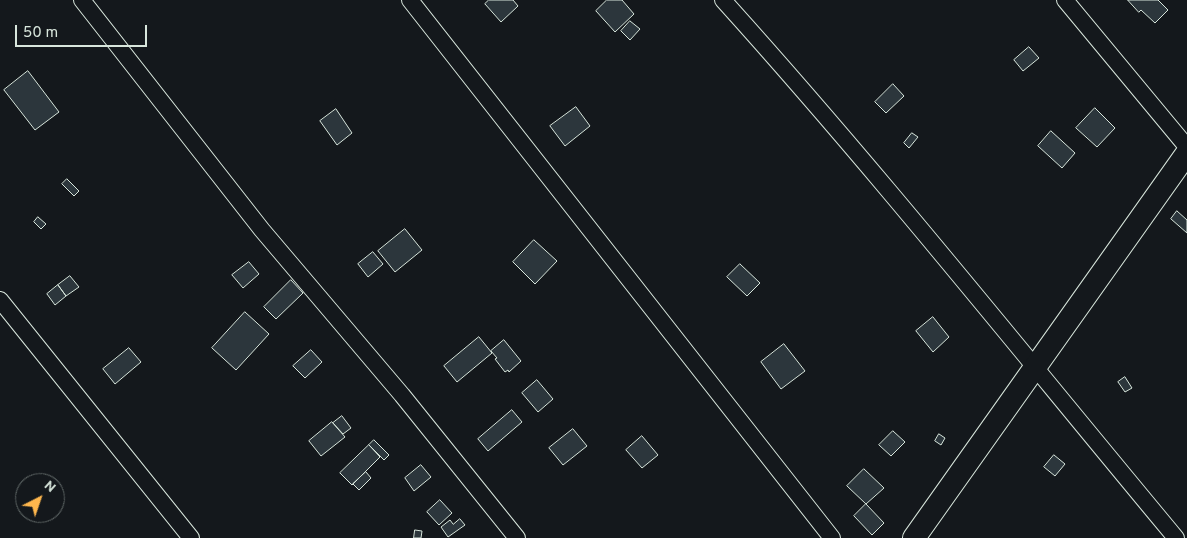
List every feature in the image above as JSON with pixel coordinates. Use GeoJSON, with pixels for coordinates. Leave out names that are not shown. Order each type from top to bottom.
{"type":"FeatureCollection","features":[{"type":"Feature","properties":{"kind":"street"},"geometry":{"type":"LineString","coordinates":[[82,0],[262,230],[402,395],[517,538]]}},
{"type":"Feature","properties":{"kind":"street"},"geometry":{"type":"LineString","coordinates":[[410,0],[832,538]]}},
{"type":"Feature","properties":{"kind":"street"},"geometry":{"type":"LineString","coordinates":[[723,0],[791,75],[938,249],[1176,538]]}},
{"type":"Feature","properties":{"kind":"street"},"geometry":{"type":"LineString","coordinates":[[1065,0],[1187,147]]}},
{"type":"Feature","properties":{"kind":"street"},"geometry":{"type":"LineString","coordinates":[[914,538],[1187,154]]}},
{"type":"Feature","properties":{"kind":"street"},"geometry":{"type":"LineString","coordinates":[[0,300],[192,538]]}},
{"type":"Feature","properties":{"kind":"building"},"geometry":{"type":"Polygon","coordinates":[[[489,0],[513,0],[518,6],[501,22],[485,4],[489,0]]]}},
{"type":"Feature","properties":{"kind":"building"},"geometry":{"type":"Polygon","coordinates":[[[607,0],[622,0],[634,14],[615,32],[596,11],[607,0]]]}},
{"type":"Feature","properties":{"kind":"building"},"geometry":{"type":"Polygon","coordinates":[[[1128,0],[1158,0],[1168,10],[1155,23],[1141,10],[1139,12],[1128,0]]]}},
{"type":"Feature","properties":{"kind":"building"},"geometry":{"type":"Polygon","coordinates":[[[630,21],[640,29],[630,40],[621,31],[630,21]]]}},
{"type":"Feature","properties":{"kind":"building"},"geometry":{"type":"Polygon","coordinates":[[[1029,47],[1039,58],[1023,71],[1014,60],[1029,47]]]}},
{"type":"Feature","properties":{"kind":"building"},"geometry":{"type":"Polygon","coordinates":[[[28,71],[59,112],[35,130],[4,90],[28,71]]]}},
{"type":"Feature","properties":{"kind":"building"},"geometry":{"type":"Polygon","coordinates":[[[893,84],[904,96],[886,113],[875,102],[893,84]]]}},
{"type":"Feature","properties":{"kind":"building"},"geometry":{"type":"Polygon","coordinates":[[[576,107],[590,126],[565,146],[550,126],[576,107]]]}},
{"type":"Feature","properties":{"kind":"building"},"geometry":{"type":"Polygon","coordinates":[[[1095,108],[1115,128],[1097,147],[1076,128],[1095,108]]]}},
{"type":"Feature","properties":{"kind":"building"},"geometry":{"type":"Polygon","coordinates":[[[336,109],[352,133],[337,145],[320,121],[336,109]]]}},
{"type":"Feature","properties":{"kind":"building"},"geometry":{"type":"Polygon","coordinates":[[[1051,131],[1075,153],[1062,168],[1038,146],[1051,131]]]}},
{"type":"Feature","properties":{"kind":"building"},"geometry":{"type":"Polygon","coordinates":[[[912,133],[918,137],[909,148],[904,143],[912,133]]]}},
{"type":"Feature","properties":{"kind":"building"},"geometry":{"type":"Polygon","coordinates":[[[67,179],[79,191],[74,196],[62,184],[67,179]]]}},
{"type":"Feature","properties":{"kind":"building"},"geometry":{"type":"Polygon","coordinates":[[[1177,211],[1187,220],[1187,233],[1171,219],[1177,211]]]}},
{"type":"Feature","properties":{"kind":"building"},"geometry":{"type":"Polygon","coordinates":[[[38,217],[46,224],[41,229],[34,222],[38,217]]]}},
{"type":"Feature","properties":{"kind":"building"},"geometry":{"type":"Polygon","coordinates":[[[405,229],[422,250],[395,272],[378,251],[405,229]]]}},
{"type":"Feature","properties":{"kind":"building"},"geometry":{"type":"Polygon","coordinates":[[[534,240],[557,261],[535,284],[513,262],[534,240]]]}},
{"type":"Feature","properties":{"kind":"building"},"geometry":{"type":"Polygon","coordinates":[[[373,252],[383,264],[368,277],[358,264],[373,252]]]}},
{"type":"Feature","properties":{"kind":"building"},"geometry":{"type":"Polygon","coordinates":[[[249,262],[259,274],[243,288],[232,275],[249,262]]]}},
{"type":"Feature","properties":{"kind":"building"},"geometry":{"type":"Polygon","coordinates":[[[740,264],[760,283],[747,296],[727,277],[740,264]]]}},
{"type":"Feature","properties":{"kind":"building"},"geometry":{"type":"Polygon","coordinates":[[[70,276],[79,287],[66,296],[58,285],[70,276]]]}},
{"type":"Feature","properties":{"kind":"building"},"geometry":{"type":"Polygon","coordinates":[[[291,280],[303,293],[276,319],[264,307],[291,280]]]}},
{"type":"Feature","properties":{"kind":"building"},"geometry":{"type":"Polygon","coordinates":[[[58,285],[66,296],[55,305],[47,294],[58,285]]]}},
{"type":"Feature","properties":{"kind":"building"},"geometry":{"type":"Polygon","coordinates":[[[245,312],[269,334],[236,370],[212,348],[245,312]]]}},
{"type":"Feature","properties":{"kind":"building"},"geometry":{"type":"Polygon","coordinates":[[[933,317],[949,337],[933,352],[916,331],[933,317]]]}},
{"type":"Feature","properties":{"kind":"building"},"geometry":{"type":"Polygon","coordinates":[[[479,337],[492,353],[457,382],[444,366],[479,337]]]}},
{"type":"Feature","properties":{"kind":"building"},"geometry":{"type":"Polygon","coordinates":[[[504,340],[521,361],[509,372],[508,370],[505,372],[491,351],[504,340]]]}},
{"type":"Feature","properties":{"kind":"building"},"geometry":{"type":"Polygon","coordinates":[[[784,344],[805,371],[781,389],[761,362],[784,344]]]}},
{"type":"Feature","properties":{"kind":"building"},"geometry":{"type":"Polygon","coordinates":[[[129,348],[141,362],[115,384],[103,369],[129,348]]]}},
{"type":"Feature","properties":{"kind":"building"},"geometry":{"type":"Polygon","coordinates":[[[311,350],[322,362],[305,378],[293,366],[311,350]]]}},
{"type":"Feature","properties":{"kind":"building"},"geometry":{"type":"Polygon","coordinates":[[[1125,377],[1132,388],[1125,392],[1118,382],[1125,377]]]}},
{"type":"Feature","properties":{"kind":"building"},"geometry":{"type":"Polygon","coordinates":[[[537,380],[553,399],[538,412],[522,393],[537,380]]]}},
{"type":"Feature","properties":{"kind":"building"},"geometry":{"type":"Polygon","coordinates":[[[512,410],[522,422],[488,451],[478,439],[512,410]]]}},
{"type":"Feature","properties":{"kind":"building"},"geometry":{"type":"Polygon","coordinates":[[[342,416],[351,428],[343,434],[333,423],[342,416]]]}},
{"type":"Feature","properties":{"kind":"building"},"geometry":{"type":"Polygon","coordinates":[[[332,422],[345,437],[321,456],[309,441],[332,422]]]}},
{"type":"Feature","properties":{"kind":"building"},"geometry":{"type":"Polygon","coordinates":[[[573,429],[587,446],[563,465],[549,448],[573,429]]]}},
{"type":"Feature","properties":{"kind":"building"},"geometry":{"type":"Polygon","coordinates":[[[893,431],[905,442],[891,456],[879,445],[893,431]]]}},
{"type":"Feature","properties":{"kind":"building"},"geometry":{"type":"Polygon","coordinates":[[[939,434],[945,438],[941,445],[935,441],[939,434]]]}},
{"type":"Feature","properties":{"kind":"building"},"geometry":{"type":"Polygon","coordinates":[[[642,436],[658,455],[642,468],[626,450],[642,436]]]}},
{"type":"Feature","properties":{"kind":"building"},"geometry":{"type":"Polygon","coordinates":[[[374,440],[389,455],[384,460],[369,445],[374,440]]]}},
{"type":"Feature","properties":{"kind":"building"},"geometry":{"type":"Polygon","coordinates":[[[369,445],[380,457],[352,485],[340,473],[369,445]]]}},
{"type":"Feature","properties":{"kind":"building"},"geometry":{"type":"Polygon","coordinates":[[[1054,455],[1065,464],[1055,476],[1044,467],[1054,455]]]}},
{"type":"Feature","properties":{"kind":"building"},"geometry":{"type":"Polygon","coordinates":[[[421,465],[431,477],[414,491],[405,478],[421,465]]]}},
{"type":"Feature","properties":{"kind":"building"},"geometry":{"type":"Polygon","coordinates":[[[864,469],[884,488],[866,504],[847,486],[864,469]]]}},
{"type":"Feature","properties":{"kind":"building"},"geometry":{"type":"Polygon","coordinates":[[[366,472],[371,478],[359,490],[353,484],[366,472]]]}},
{"type":"Feature","properties":{"kind":"building"},"geometry":{"type":"Polygon","coordinates":[[[440,500],[452,513],[439,525],[427,512],[440,500]]]}},
{"type":"Feature","properties":{"kind":"building"},"geometry":{"type":"Polygon","coordinates":[[[866,504],[884,523],[872,535],[854,516],[866,504]]]}},
{"type":"Feature","properties":{"kind":"building"},"geometry":{"type":"Polygon","coordinates":[[[460,519],[465,525],[448,537],[441,527],[450,520],[453,524],[460,519]]]}},
{"type":"Feature","properties":{"kind":"building"},"geometry":{"type":"Polygon","coordinates":[[[415,530],[422,531],[421,538],[414,538],[415,530]]]}}]}
